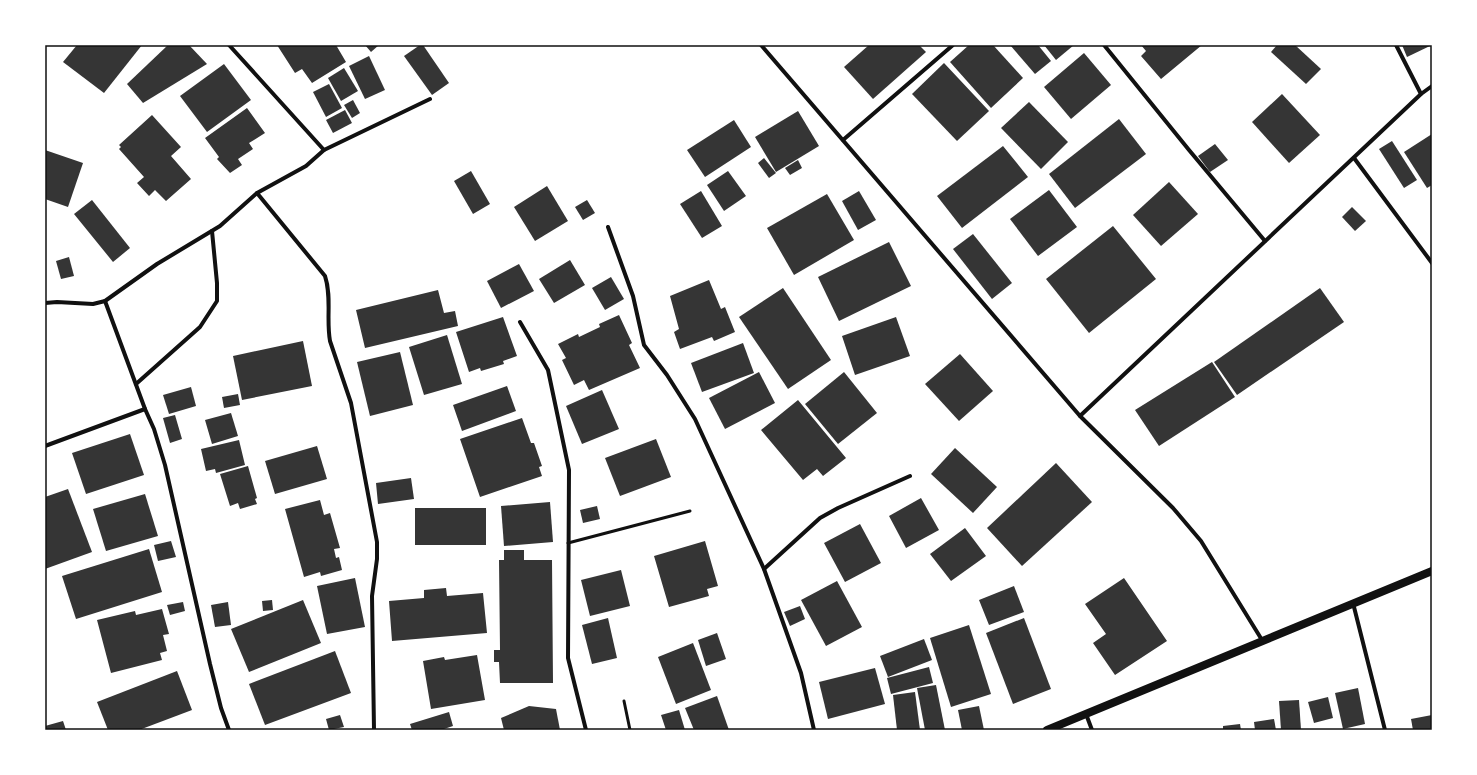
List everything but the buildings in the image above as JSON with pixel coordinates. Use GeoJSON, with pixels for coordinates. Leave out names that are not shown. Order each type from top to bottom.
{"type":"FeatureCollection","features":[{"type":"Feature","properties":{"kind":"main road"},"geometry":{"type":"LineString","coordinates":[[1047,730],[1432,571]]}},
{"type":"Feature","properties":{"kind":"street"},"geometry":{"type":"LineString","coordinates":[[229,45],[324,150]]}},
{"type":"Feature","properties":{"kind":"street"},"geometry":{"type":"LineString","coordinates":[[761,45],[1080,416],[1174,508],[1201,541],[1262,640]]}},
{"type":"Feature","properties":{"kind":"street"},"geometry":{"type":"LineString","coordinates":[[843,140],[953,45]]}},
{"type":"Feature","properties":{"kind":"street"},"geometry":{"type":"LineString","coordinates":[[1104,45],[1265,241]]}},
{"type":"Feature","properties":{"kind":"street"},"geometry":{"type":"LineString","coordinates":[[1396,45],[1421,94]]}},
{"type":"Feature","properties":{"kind":"street"},"geometry":{"type":"LineString","coordinates":[[1080,416],[1421,94],[1432,86]]}},
{"type":"Feature","properties":{"kind":"street"},"geometry":{"type":"LineString","coordinates":[[45,303],[57,302],[93,304],[106,301],[157,264],[220,226],[257,193],[306,166],[324,150],[430,99]]}},
{"type":"Feature","properties":{"kind":"street"},"geometry":{"type":"LineString","coordinates":[[1354,158],[1432,263]]}},
{"type":"Feature","properties":{"kind":"street"},"geometry":{"type":"LineString","coordinates":[[257,193],[325,276],[328,287],[328,331],[351,403],[377,542],[377,559],[372,596],[374,730]]}},
{"type":"Feature","properties":{"kind":"street"},"geometry":{"type":"LineString","coordinates":[[608,227],[632,296],[644,345],[666,374],[695,419],[764,569],[801,673],[814,730]]}},
{"type":"Feature","properties":{"kind":"street"},"geometry":{"type":"LineString","coordinates":[[136,384],[200,327],[217,301],[217,283],[212,231]]}},
{"type":"Feature","properties":{"kind":"street"},"geometry":{"type":"LineString","coordinates":[[106,301],[145,409],[154,429],[164,465],[210,664],[229,730]]}},
{"type":"Feature","properties":{"kind":"street"},"geometry":{"type":"LineString","coordinates":[[520,322],[548,370],[569,470],[568,658],[586,730]]}},
{"type":"Feature","properties":{"kind":"street"},"geometry":{"type":"LineString","coordinates":[[45,446],[145,409]]}},
{"type":"Feature","properties":{"kind":"street"},"geometry":{"type":"LineString","coordinates":[[764,569],[820,518],[838,508],[910,476]]}},
{"type":"Feature","properties":{"kind":"street"},"geometry":{"type":"LineString","coordinates":[[1353,603],[1385,730]]}},
{"type":"Feature","properties":{"kind":"street"},"geometry":{"type":"LineString","coordinates":[[1085,714],[1092,730]]}},
{"type":"Feature","properties":{"kind":"lane"},"geometry":{"type":"LineString","coordinates":[[568,543],[690,511]]}},
{"type":"Feature","properties":{"kind":"lane"},"geometry":{"type":"LineString","coordinates":[[624,701],[630,730]]}}]}
